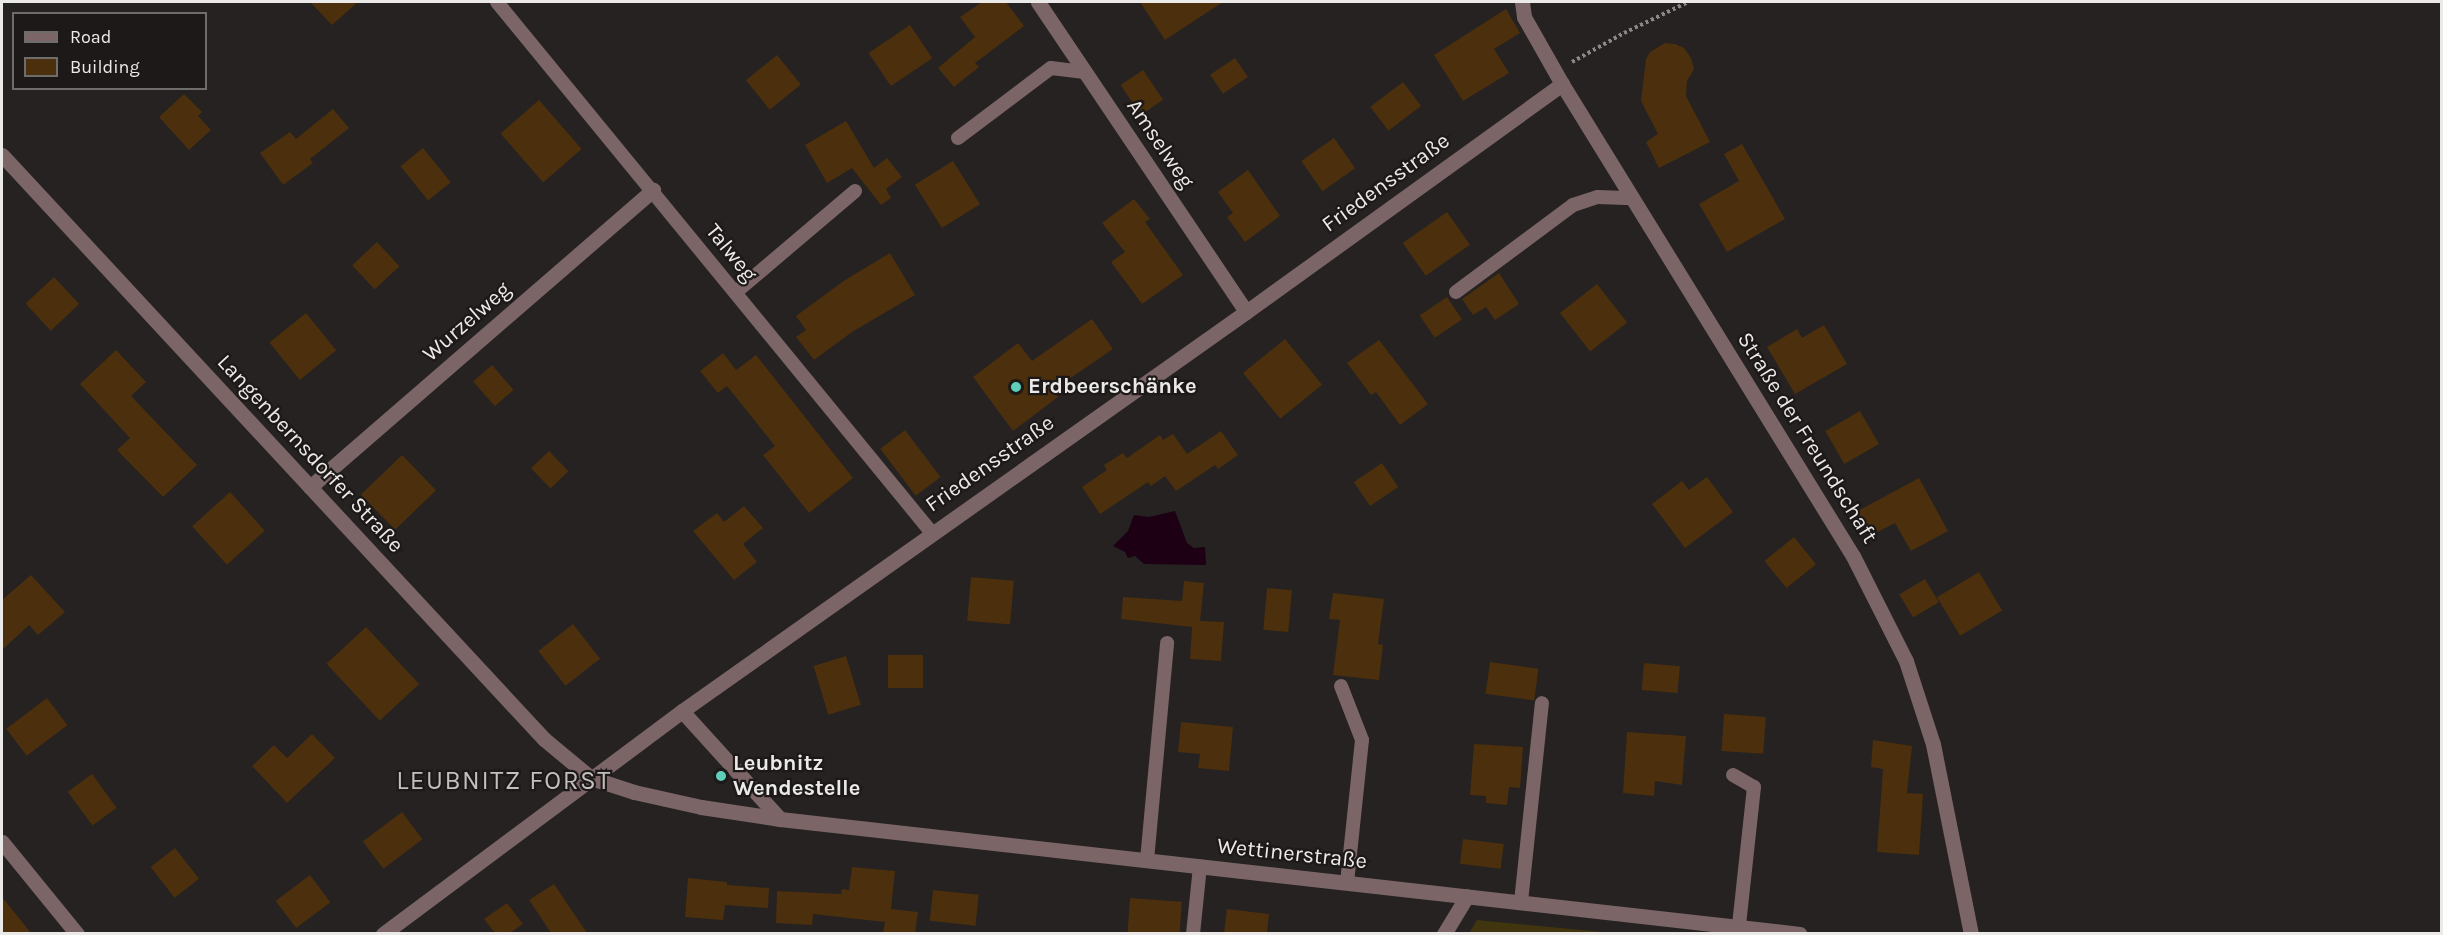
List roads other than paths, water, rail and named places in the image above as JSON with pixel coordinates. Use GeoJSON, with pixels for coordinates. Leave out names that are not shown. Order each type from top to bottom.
{"type":"FeatureCollection","features":[{"type":"Feature","properties":{"kind":"street","name":"Amselweg"},"geometry":{"type":"LineString","coordinates":[[1038,2],[1246,312]]}},
{"type":"Feature","properties":{"kind":"street","name":"Straße der Freundschaft"},"geometry":{"type":"LineString","coordinates":[[1522,2],[1524,17],[1558,78],[1854,556],[1906,661],[1933,744],[1971,933]]}},
{"type":"Feature","properties":{"kind":"street","name":"Friedensstraße"},"geometry":{"type":"LineString","coordinates":[[383,933],[682,711],[1246,312],[1558,78]]}},
{"type":"Feature","properties":{"kind":"street","name":"Langenbernsdorfer Straße"},"geometry":{"type":"LineString","coordinates":[[2,155],[544,739],[591,778]]}},
{"type":"Feature","properties":{"kind":"street","name":"Wurzelweg"},"geometry":{"type":"LineString","coordinates":[[310,487],[653,190]]}},
{"type":"Feature","properties":{"kind":"street"},"geometry":{"type":"LineString","coordinates":[[682,711],[780,819]]}},
{"type":"Feature","properties":{"kind":"street","name":"Wettinerstraße"},"geometry":{"type":"LineString","coordinates":[[591,778],[634,792],[701,807],[780,819],[1800,933]]}},
{"type":"Feature","properties":{"kind":"street"},"geometry":{"type":"LineString","coordinates":[[2,842],[77,933]]}},
{"type":"Feature","properties":{"kind":"street"},"geometry":{"type":"LineString","coordinates":[[1444,933],[1467,896]]}},
{"type":"Feature","properties":{"kind":"lane","name":"Talweg"},"geometry":{"type":"LineString","coordinates":[[497,2],[932,533]]}},
{"type":"Feature","properties":{"kind":"lane"},"geometry":{"type":"LineString","coordinates":[[958,138],[1051,68],[1085,72]]}},
{"type":"Feature","properties":{"kind":"lane"},"geometry":{"type":"LineString","coordinates":[[736,292],[855,191]]}},
{"type":"Feature","properties":{"kind":"lane"},"geometry":{"type":"LineString","coordinates":[[1456,292],[1573,205],[1598,197],[1632,198]]}},
{"type":"Feature","properties":{"kind":"lane"},"geometry":{"type":"LineString","coordinates":[[1147,860],[1167,643]]}},
{"type":"Feature","properties":{"kind":"lane"},"geometry":{"type":"LineString","coordinates":[[1341,686],[1362,740],[1347,882]]}},
{"type":"Feature","properties":{"kind":"lane"},"geometry":{"type":"LineString","coordinates":[[1521,902],[1542,703]]}},
{"type":"Feature","properties":{"kind":"lane"},"geometry":{"type":"LineString","coordinates":[[1733,775],[1754,787],[1739,926]]}},
{"type":"Feature","properties":{"kind":"lane"},"geometry":{"type":"LineString","coordinates":[[1193,933],[1200,866]]}},
{"type":"Feature","properties":{"kind":"place","name":"Erdbeerschänke"},"geometry":{"type":"Point","coordinates":[1016,387]}},
{"type":"Feature","properties":{"kind":"place","name":"Leubnitz Wendestelle"},"geometry":{"type":"Point","coordinates":[721,776]}},
{"type":"Feature","properties":{"kind":"district","name":"LEUBNITZ FORST"},"geometry":{"type":"Point","coordinates":[504,781]}}]}
